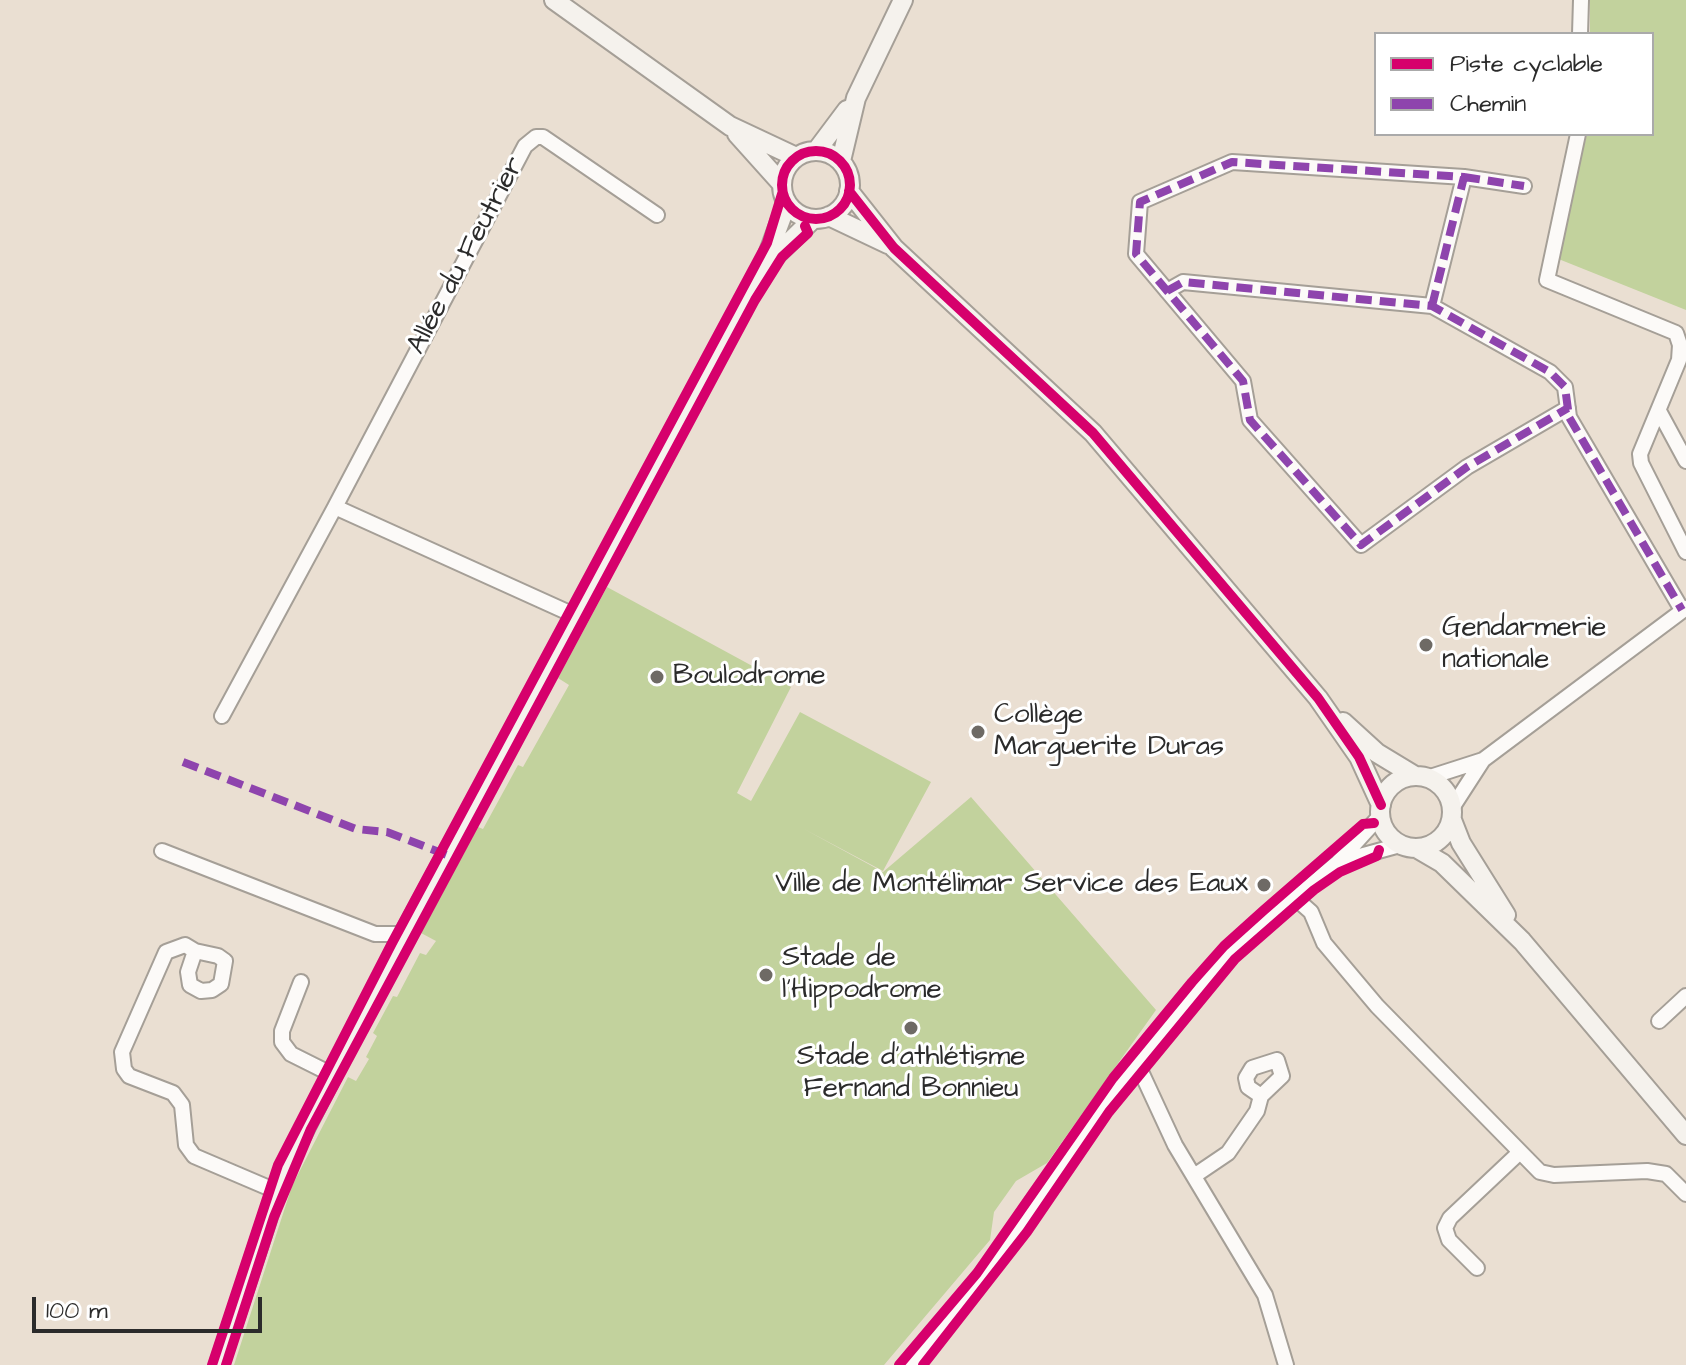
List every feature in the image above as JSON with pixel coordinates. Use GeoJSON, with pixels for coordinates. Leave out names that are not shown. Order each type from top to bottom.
{"type":"FeatureCollection","features":[{"type":"Feature","properties":{"kind":"main road"},"geometry":{"type":"LineString","coordinates":[[554,0],[730,126],[796,157]]}},
{"type":"Feature","properties":{"kind":"main road"},"geometry":{"type":"LineString","coordinates":[[763,268],[821,218],[839,211],[849,191],[850,181],[841,161],[845,130],[856,98],[903,0]]}},
{"type":"Feature","properties":{"kind":"main road"},"geometry":{"type":"LineString","coordinates":[[781,183],[788,164],[796,157],[817,150],[856,98]]}},
{"type":"Feature","properties":{"kind":"main road"},"geometry":{"type":"LineString","coordinates":[[730,126],[781,183],[787,203],[802,217],[821,218],[894,248]]}},
{"type":"Feature","properties":{"kind":"main road"},"geometry":{"type":"LineString","coordinates":[[817,150],[841,161]]}},
{"type":"Feature","properties":{"kind":"main road"},"geometry":{"type":"LineString","coordinates":[[849,191],[894,248],[1093,433],[1318,698],[1359,757],[1380,810],[1383,828],[1409,847],[1442,863],[1522,941],[1686,1135]]}},
{"type":"Feature","properties":{"kind":"main road"},"geometry":{"type":"LineString","coordinates":[[219,1365],[276,1191],[331,1074],[763,268],[787,203]]}},
{"type":"Feature","properties":{"kind":"main road"},"geometry":{"type":"LineString","coordinates":[[1318,698],[1377,753],[1444,789],[1468,854],[1522,941]]}},
{"type":"Feature","properties":{"kind":"main road"},"geometry":{"type":"LineString","coordinates":[[1380,810],[1393,784],[1421,777]]}},
{"type":"Feature","properties":{"kind":"main road"},"geometry":{"type":"LineString","coordinates":[[1409,847],[1443,837],[1452,814]]}},
{"type":"Feature","properties":{"kind":"street"},"geometry":{"type":"LineString","coordinates":[[1580,32],[1581,0]]}},
{"type":"Feature","properties":{"kind":"street"},"geometry":{"type":"LineString","coordinates":[[1578,136],[1547,280],[1676,333],[1680,345],[1679,360],[1642,446],[1641,463],[1686,552]]}},
{"type":"Feature","properties":{"kind":"street","name":"Allée du Feutrier"},"geometry":{"type":"LineString","coordinates":[[222,716],[525,146],[536,137],[543,137],[657,215]]}},
{"type":"Feature","properties":{"kind":"street"},"geometry":{"type":"LineString","coordinates":[[1524,186],[1464,177],[1232,162],[1140,202],[1136,254],[1243,381],[1250,420],[1361,545],[1467,467],[1568,408]]}},
{"type":"Feature","properties":{"kind":"street"},"geometry":{"type":"LineString","coordinates":[[1432,306],[1464,177]]}},
{"type":"Feature","properties":{"kind":"street"},"geometry":{"type":"LineString","coordinates":[[1167,291],[1183,282],[1432,306],[1550,372],[1565,387],[1569,417],[1681,612],[1686,629]]}},
{"type":"Feature","properties":{"kind":"street"},"geometry":{"type":"LineString","coordinates":[[1659,411],[1686,461]]}},
{"type":"Feature","properties":{"kind":"street"},"geometry":{"type":"LineString","coordinates":[[335,507],[576,616]]}},
{"type":"Feature","properties":{"kind":"street"},"geometry":{"type":"LineString","coordinates":[[1421,777],[1483,760],[1681,612]]}},
{"type":"Feature","properties":{"kind":"street"},"geometry":{"type":"LineString","coordinates":[[1452,814],[1483,760]]}},
{"type":"Feature","properties":{"kind":"street"},"geometry":{"type":"LineString","coordinates":[[910,1365],[974,1291],[1137,1063],[1233,950],[1338,862],[1380,810]]}},
{"type":"Feature","properties":{"kind":"street"},"geometry":{"type":"LineString","coordinates":[[1338,862],[1409,847]]}},
{"type":"Feature","properties":{"kind":"street"},"geometry":{"type":"LineString","coordinates":[[162,851],[375,934],[404,934]]}},
{"type":"Feature","properties":{"kind":"street"},"geometry":{"type":"LineString","coordinates":[[1294,897],[1311,912],[1324,943],[1377,1006],[1540,1172],[1554,1175],[1647,1171],[1666,1174],[1686,1194]]}},
{"type":"Feature","properties":{"kind":"street"},"geometry":{"type":"LineString","coordinates":[[195,951],[185,945],[166,952],[122,1052],[124,1069],[129,1076],[173,1093],[182,1105],[186,1145],[194,1156],[276,1191]]}},
{"type":"Feature","properties":{"kind":"street"},"geometry":{"type":"LineString","coordinates":[[301,982],[282,1031],[282,1042],[291,1054],[331,1074]]}},
{"type":"Feature","properties":{"kind":"street"},"geometry":{"type":"LineString","coordinates":[[1659,1021],[1686,996]]}},
{"type":"Feature","properties":{"kind":"street"},"geometry":{"type":"LineString","coordinates":[[1137,1063],[1175,1145],[1265,1295],[1286,1365]]}},
{"type":"Feature","properties":{"kind":"street"},"geometry":{"type":"LineString","coordinates":[[1194,1176],[1228,1153],[1257,1111],[1261,1096]]}},
{"type":"Feature","properties":{"kind":"street"},"geometry":{"type":"LineString","coordinates":[[1477,1268],[1449,1240],[1445,1228],[1450,1218],[1520,1152]]}},
{"type":"Feature","properties":{"kind":"green space"},"geometry":{"type":"Polygon","coordinates":[[[1590,0],[1686,0],[1686,310],[1556,258],[1586,136],[1654,136],[1654,32],[1590,32],[1590,0]]]}},
{"type":"Feature","properties":{"kind":"green space","name":"Stade de l'Hippodrome"},"geometry":{"type":"Polygon","coordinates":[[[607,587],[791,687],[737,793],[751,801],[800,712],[931,782],[883,871],[804,829],[883,872],[971,797],[1156,1010],[1047,1163],[1016,1181],[994,1212],[990,1240],[884,1365],[234,1365],[292,1186],[348,1077],[356,1081],[369,1059],[366,1057],[377,1036],[373,1033],[393,996],[397,997],[420,953],[426,955],[436,941],[421,933],[478,827],[483,829],[518,765],[523,767],[569,685],[558,678],[607,587]]]}},
{"type":"Feature","properties":{"kind":"marked path"},"geometry":{"type":"LineString","coordinates":[[1432,306],[1464,177],[1232,162],[1140,202],[1136,254],[1243,381],[1250,420],[1361,545],[1467,467],[1568,408]]}},
{"type":"Feature","properties":{"kind":"marked path"},"geometry":{"type":"LineString","coordinates":[[1464,177],[1524,186]]}},
{"type":"Feature","properties":{"kind":"marked path"},"geometry":{"type":"LineString","coordinates":[[1167,291],[1183,282],[1432,306],[1550,372],[1565,387],[1569,417],[1682,610]]}},
{"type":"Feature","properties":{"kind":"marked path"},"geometry":{"type":"LineString","coordinates":[[183,762],[356,829],[387,832],[447,855]]}},
{"type":"Feature","properties":{"kind":"cycle path"},"geometry":{"type":"LineString","coordinates":[[823,151],[844,166],[850,185],[848,198],[840,209],[823,219],[809,219],[792,209],[784,198],[782,178],[792,161],[803,153],[823,151]]}},
{"type":"Feature","properties":{"kind":"cycle path"},"geometry":{"type":"LineString","coordinates":[[849,191],[894,248],[1093,433],[1318,698],[1359,757],[1381,805]]}},
{"type":"Feature","properties":{"kind":"cycle path"},"geometry":{"type":"LineString","coordinates":[[212,1365],[278,1165],[392,943],[767,243],[782,194]]}},
{"type":"Feature","properties":{"kind":"cycle path"},"geometry":{"type":"LineString","coordinates":[[226,1365],[274,1217],[311,1129],[755,300],[782,257],[808,233],[805,226]]}},
{"type":"Feature","properties":{"kind":"cycle path"},"geometry":{"type":"LineString","coordinates":[[899,1365],[977,1273],[1113,1078],[1192,982],[1224,946],[1264,910],[1363,824],[1374,823]]}},
{"type":"Feature","properties":{"kind":"cycle path"},"geometry":{"type":"LineString","coordinates":[[923,1365],[1027,1232],[1109,1112],[1235,959],[1314,890],[1340,872],[1377,856],[1379,850]]}},
{"type":"Feature","properties":{"kind":"place","name":"Gendarmerie nationale"},"geometry":{"type":"Point","coordinates":[1426,645]}},
{"type":"Feature","properties":{"kind":"place","name":"Boulodrome"},"geometry":{"type":"Point","coordinates":[657,677]}},
{"type":"Feature","properties":{"kind":"place","name":"Collège Marguerite Duras"},"geometry":{"type":"Point","coordinates":[978,732]}},
{"type":"Feature","properties":{"kind":"place","name":"Ville de Montélimar Service des Eaux"},"geometry":{"type":"Point","coordinates":[1264,885]}},
{"type":"Feature","properties":{"kind":"place","name":"Stade de l'Hippodrome"},"geometry":{"type":"Point","coordinates":[766,975]}},
{"type":"Feature","properties":{"kind":"place","name":"Stade d'athlétisme Fernand Bonnieu"},"geometry":{"type":"Point","coordinates":[911,1028]}}]}
